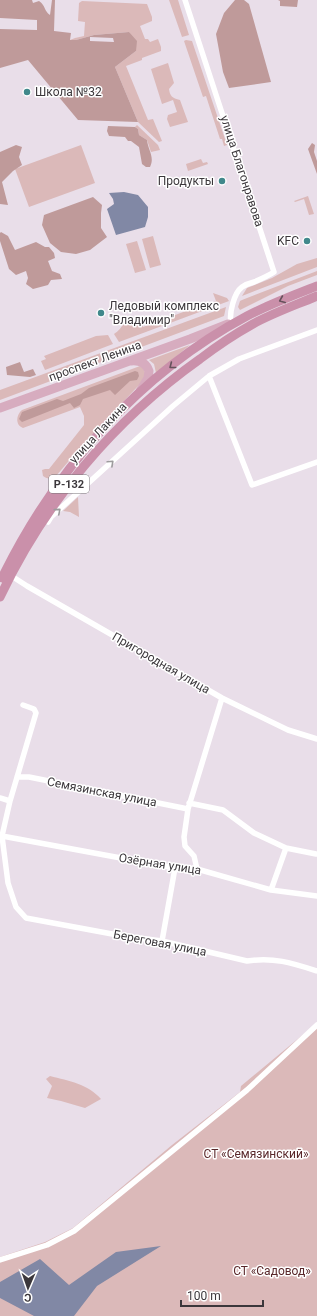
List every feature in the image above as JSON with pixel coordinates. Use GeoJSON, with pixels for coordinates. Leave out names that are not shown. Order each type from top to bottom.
{"type":"FeatureCollection","features":[{"type":"Feature","properties":{"kind":"highway","name":"улица Лакина"},"geometry":{"type":"LineString","coordinates":[[0,583],[22,540],[49,497],[86,449],[139,392],[172,365],[197,340],[221,331],[248,316],[317,286]]}},
{"type":"Feature","properties":{"kind":"highway","name":"Р-132"},"geometry":{"type":"LineString","coordinates":[[254,323],[317,296]]}},
{"type":"Feature","properties":{"kind":"highway","name":"улица Лакина"},"geometry":{"type":"LineString","coordinates":[[0,597],[10,575],[47,513],[94,453],[138,409],[180,373],[235,334],[254,323]]}},
{"type":"Feature","properties":{"kind":"main road","name":"проспект Ленина"},"geometry":{"type":"LineString","coordinates":[[0,408],[126,362],[197,340],[231,326],[254,323]]}},
{"type":"Feature","properties":{"kind":"main road"},"geometry":{"type":"LineString","coordinates":[[199,359],[231,326]]}},
{"type":"Feature","properties":{"kind":"main road"},"geometry":{"type":"LineString","coordinates":[[197,340],[204,350],[199,359]]}},
{"type":"Feature","properties":{"kind":"main road"},"geometry":{"type":"LineString","coordinates":[[126,362],[140,361],[148,368],[148,378],[139,392]]}},
{"type":"Feature","properties":{"kind":"street","name":"улица Благонравова"},"geometry":{"type":"LineString","coordinates":[[185,0],[274,272],[266,278],[242,287],[234,301],[230,315],[231,326]]}},
{"type":"Feature","properties":{"kind":"street"},"geometry":{"type":"LineString","coordinates":[[27,546],[36,538],[51,517],[173,406],[209,376],[239,359],[317,330]]}},
{"type":"Feature","properties":{"kind":"street"},"geometry":{"type":"LineString","coordinates":[[209,376],[252,485],[317,462]]}},
{"type":"Feature","properties":{"kind":"street","name":"Пригородная улица"},"geometry":{"type":"LineString","coordinates":[[10,575],[222,698],[288,730],[317,739]]}},
{"type":"Feature","properties":{"kind":"street"},"geometry":{"type":"LineString","coordinates":[[197,869],[194,856],[185,846],[184,837],[189,806],[222,698]]}},
{"type":"Feature","properties":{"kind":"street"},"geometry":{"type":"LineString","coordinates":[[2,836],[10,801],[36,713],[34,709],[23,705]]}},
{"type":"Feature","properties":{"kind":"street","name":"Семязинская улица"},"geometry":{"type":"LineString","coordinates":[[17,777],[29,777],[189,806],[223,810],[254,833],[286,848],[316,854]]}},
{"type":"Feature","properties":{"kind":"street"},"geometry":{"type":"LineString","coordinates":[[0,798],[10,801]]}},
{"type":"Feature","properties":{"kind":"street","name":"Озёрная улица"},"geometry":{"type":"LineString","coordinates":[[2,836],[175,868],[197,869],[270,890],[317,896]]}},
{"type":"Feature","properties":{"kind":"street","name":"Береговая улица"},"geometry":{"type":"LineString","coordinates":[[2,836],[8,883],[16,907],[26,918],[123,936],[162,941],[248,961],[261,959],[283,961],[317,971]]}},
{"type":"Feature","properties":{"kind":"street"},"geometry":{"type":"LineString","coordinates":[[270,890],[286,848]]}},
{"type":"Feature","properties":{"kind":"street"},"geometry":{"type":"LineString","coordinates":[[162,941],[175,868]]}},
{"type":"Feature","properties":{"kind":"street"},"geometry":{"type":"LineString","coordinates":[[0,1260],[47,1245],[74,1231],[246,1090],[317,1025]]}},
{"type":"Feature","properties":{"kind":"green space"},"geometry":{"type":"Polygon","coordinates":[[[169,0],[178,0],[189,35],[182,37],[169,0]]]}},
{"type":"Feature","properties":{"kind":"green space"},"geometry":{"type":"Polygon","coordinates":[[[82,1],[147,4],[152,21],[140,26],[145,39],[148,39],[150,42],[158,39],[161,51],[126,66],[148,120],[153,119],[162,141],[159,142],[138,122],[115,67],[136,51],[129,32],[94,35],[76,40],[70,40],[84,36],[85,22],[78,21],[79,3],[82,1]]]}},
{"type":"Feature","properties":{"kind":"green space"},"geometry":{"type":"Polygon","coordinates":[[[184,41],[192,41],[227,145],[224,146],[222,139],[220,139],[206,96],[203,97],[184,41]]]}},
{"type":"Feature","properties":{"kind":"green space"},"geometry":{"type":"Polygon","coordinates":[[[168,63],[174,83],[169,89],[170,93],[173,97],[180,100],[188,122],[170,127],[167,119],[168,115],[177,112],[173,100],[162,104],[151,69],[168,63]]]}},
{"type":"Feature","properties":{"kind":"green space"},"geometry":{"type":"Polygon","coordinates":[[[137,125],[158,145],[160,150],[151,152],[147,140],[139,135],[138,129],[135,127],[137,125]]]}},
{"type":"Feature","properties":{"kind":"green space"},"geometry":{"type":"Polygon","coordinates":[[[81,145],[95,183],[29,207],[15,169],[81,145]]]}},
{"type":"Feature","properties":{"kind":"green space"},"geometry":{"type":"Polygon","coordinates":[[[201,159],[203,163],[207,162],[208,164],[188,171],[186,164],[201,159]]]}},
{"type":"Feature","properties":{"kind":"green space"},"geometry":{"type":"Polygon","coordinates":[[[308,196],[314,214],[309,215],[304,199],[294,201],[308,196]]]}},
{"type":"Feature","properties":{"kind":"green space"},"geometry":{"type":"Polygon","coordinates":[[[153,236],[161,265],[150,268],[142,239],[153,236]]]}},
{"type":"Feature","properties":{"kind":"green space"},"geometry":{"type":"Polygon","coordinates":[[[137,241],[146,270],[135,273],[126,244],[137,241]]]}},
{"type":"Feature","properties":{"kind":"green space"},"geometry":{"type":"Polygon","coordinates":[[[317,258],[317,267],[242,296],[247,288],[272,278],[297,264],[317,258]]]}},
{"type":"Feature","properties":{"kind":"green space"},"geometry":{"type":"Polygon","coordinates":[[[317,271],[317,275],[288,286],[240,310],[238,307],[240,301],[242,300],[317,271]]]}},
{"type":"Feature","properties":{"kind":"green space"},"geometry":{"type":"Polygon","coordinates":[[[213,293],[227,298],[229,301],[119,342],[114,334],[125,323],[139,317],[143,327],[204,304],[205,306],[216,301],[213,293]]]}},
{"type":"Feature","properties":{"kind":"green space"},"geometry":{"type":"Polygon","coordinates":[[[226,307],[224,316],[0,400],[0,390],[226,307]]]}},
{"type":"Feature","properties":{"kind":"green space"},"geometry":{"type":"Polygon","coordinates":[[[108,335],[113,344],[45,370],[41,361],[46,359],[44,356],[96,336],[108,335]]]}},
{"type":"Feature","properties":{"kind":"green space"},"geometry":{"type":"Polygon","coordinates":[[[190,345],[156,373],[154,364],[149,360],[190,345]]]}},
{"type":"Feature","properties":{"kind":"green space"},"geometry":{"type":"Polygon","coordinates":[[[142,366],[146,375],[140,384],[85,442],[56,476],[48,478],[43,476],[42,470],[49,469],[84,425],[84,416],[80,407],[23,428],[20,427],[17,420],[20,412],[142,366]]]}},
{"type":"Feature","properties":{"kind":"green space"},"geometry":{"type":"Polygon","coordinates":[[[78,497],[79,517],[70,512],[63,511],[78,497]]]}},
{"type":"Feature","properties":{"kind":"green space"},"geometry":{"type":"Polygon","coordinates":[[[317,1023],[317,1316],[0,1316],[0,1257],[45,1242],[73,1228],[172,1145],[240,1092],[241,1086],[317,1023]]]}},
{"type":"Feature","properties":{"kind":"green space"},"geometry":{"type":"Polygon","coordinates":[[[50,1076],[84,1086],[101,1099],[85,1108],[47,1098],[52,1086],[46,1079],[50,1076]]]}},
{"type":"Feature","properties":{"kind":"shaded area"},"geometry":{"type":"Polygon","coordinates":[[[0,0],[32,0],[33,3],[39,1],[50,15],[52,0],[55,0],[54,31],[71,33],[70,40],[76,40],[94,35],[129,32],[137,41],[136,51],[115,67],[138,122],[78,120],[28,60],[0,68],[0,29],[37,30],[37,20],[0,18],[0,0]],[[90,37],[90,41],[114,42],[113,38],[90,37]]]}},
{"type":"Feature","properties":{"kind":"shaded area"},"geometry":{"type":"Polygon","coordinates":[[[235,0],[244,0],[249,4],[271,82],[229,88],[223,72],[216,34],[224,13],[235,0]]]}},
{"type":"Feature","properties":{"kind":"shaded area"},"geometry":{"type":"Polygon","coordinates":[[[278,0],[298,0],[297,7],[280,6],[280,1],[278,0]]]}},
{"type":"Feature","properties":{"kind":"shaded area"},"geometry":{"type":"Polygon","coordinates":[[[108,126],[135,127],[138,129],[139,135],[147,140],[152,157],[150,167],[146,167],[142,164],[139,147],[131,141],[128,141],[125,137],[109,136],[107,131],[108,126]]]}},
{"type":"Feature","properties":{"kind":"shaded area"},"geometry":{"type":"Polygon","coordinates":[[[312,143],[315,145],[314,152],[317,161],[317,174],[308,149],[312,143]]]}},
{"type":"Feature","properties":{"kind":"shaded area"},"geometry":{"type":"Polygon","coordinates":[[[16,145],[22,147],[19,157],[22,165],[13,171],[2,182],[8,205],[0,204],[0,152],[16,145]]]}},
{"type":"Feature","properties":{"kind":"shaded area"},"geometry":{"type":"Polygon","coordinates":[[[93,197],[102,205],[101,228],[107,237],[90,250],[76,254],[61,252],[50,243],[42,225],[44,215],[93,197]]]}},
{"type":"Feature","properties":{"kind":"shaded area"},"geometry":{"type":"Polygon","coordinates":[[[1,232],[8,236],[15,250],[36,242],[45,247],[49,247],[54,253],[55,258],[48,261],[52,271],[60,274],[62,279],[51,280],[48,285],[33,289],[26,284],[28,278],[26,271],[16,275],[9,269],[0,241],[1,232]]]}},
{"type":"Feature","properties":{"kind":"shaded area"},"geometry":{"type":"Polygon","coordinates":[[[20,362],[24,372],[33,369],[36,375],[30,377],[7,375],[6,367],[20,362]]]}},
{"type":"Feature","properties":{"kind":"shaded area"},"geometry":{"type":"Polygon","coordinates":[[[135,371],[138,372],[139,376],[137,380],[130,381],[115,395],[110,390],[83,399],[80,405],[74,408],[70,403],[22,422],[19,419],[22,412],[57,399],[63,401],[81,394],[89,388],[135,371]]]}},
{"type":"Feature","properties":{"kind":"water"},"geometry":{"type":"Polygon","coordinates":[[[124,192],[138,195],[148,207],[148,217],[145,227],[116,235],[107,209],[114,204],[109,193],[124,192]]]}},
{"type":"Feature","properties":{"kind":"water"},"geometry":{"type":"Polygon","coordinates":[[[161,1246],[97,1286],[74,1316],[34,1316],[0,1298],[0,1282],[40,1259],[69,1285],[116,1252],[161,1246]]]}},
{"type":"Feature","properties":{"kind":"place","name":"Школа №32"},"geometry":{"type":"Point","coordinates":[27,92]}},
{"type":"Feature","properties":{"kind":"place","name":"Продукты"},"geometry":{"type":"Point","coordinates":[222,181]}},
{"type":"Feature","properties":{"kind":"place","name":"KFC"},"geometry":{"type":"Point","coordinates":[307,241]}},
{"type":"Feature","properties":{"kind":"place","name":"Ледовый комплекс \"Владимир\""},"geometry":{"type":"Point","coordinates":[101,313]}},
{"type":"Feature","properties":{"kind":"park label","name":"СТ «Семязинский»"},"geometry":{"type":"Point","coordinates":[256,1154]}},
{"type":"Feature","properties":{"kind":"park label","name":"СТ «Садовод»"},"geometry":{"type":"Point","coordinates":[272,1271]}}]}
